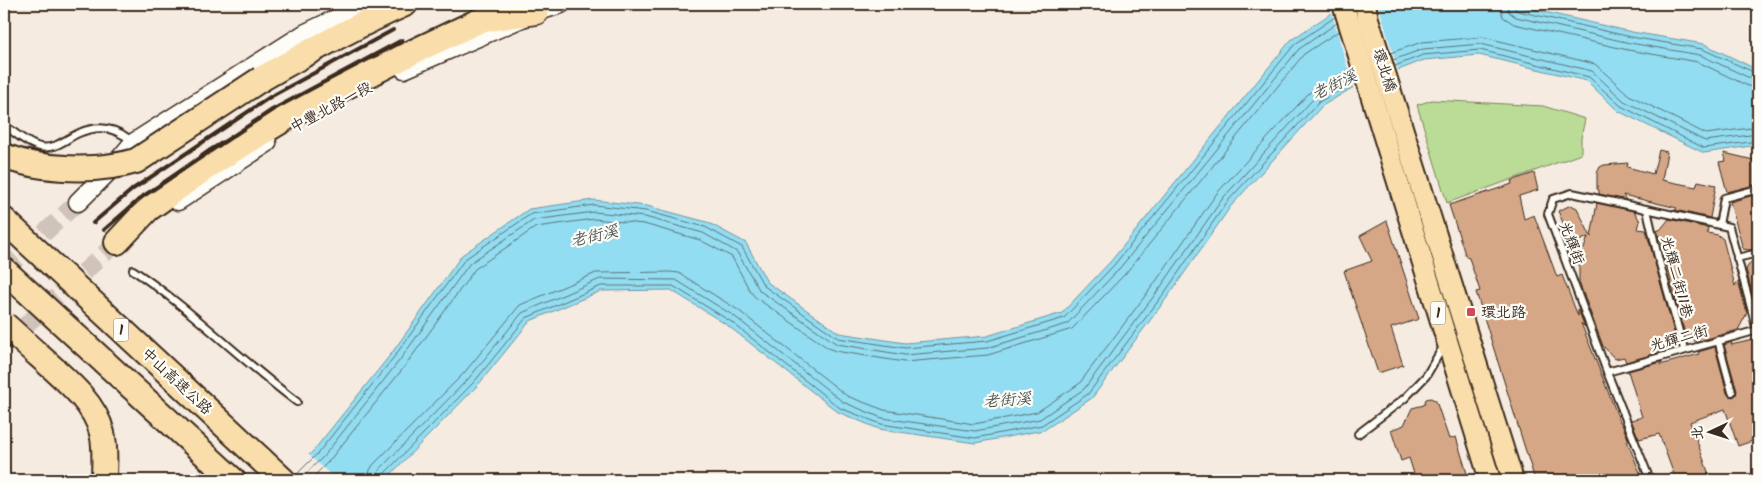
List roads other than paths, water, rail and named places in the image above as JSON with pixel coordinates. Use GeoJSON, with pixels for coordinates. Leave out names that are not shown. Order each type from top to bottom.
{"type":"FeatureCollection","features":[{"type":"Feature","properties":{"kind":"highway"},"geometry":{"type":"LineString","coordinates":[[4,156],[54,168],[121,165],[136,161],[371,10],[405,4]]}},
{"type":"Feature","properties":{"kind":"highway"},"geometry":{"type":"LineString","coordinates":[[371,10],[415,4]]}},
{"type":"Feature","properties":{"kind":"highway"},"geometry":{"type":"LineString","coordinates":[[118,242],[148,209],[216,160],[296,112],[415,51],[485,12],[536,12]]}},
{"type":"Feature","properties":{"kind":"highway","name":"中山高速公路"},"geometry":{"type":"LineString","coordinates":[[4,220],[283,480]]}},
{"type":"Feature","properties":{"kind":"highway","name":"1"},"geometry":{"type":"LineString","coordinates":[[4,270],[233,480]]}},
{"type":"Feature","properties":{"kind":"highway"},"geometry":{"type":"LineString","coordinates":[[4,324],[78,393],[98,420],[103,435],[105,452],[104,480]]}},
{"type":"Feature","properties":{"kind":"main road","name":"中豐北路一段"},"geometry":{"type":"LineString","coordinates":[[118,242],[293,125],[414,64],[536,12],[561,4]]}},
{"type":"Feature","properties":{"kind":"main road","name":"環北橋"},"geometry":{"type":"LineString","coordinates":[[1343,4],[1447,341]]}},
{"type":"Feature","properties":{"kind":"main road","name":"環北橋"},"geometry":{"type":"LineString","coordinates":[[1365,4],[1368,20],[1513,480]]}},
{"type":"Feature","properties":{"kind":"main road"},"geometry":{"type":"LineString","coordinates":[[78,202],[113,167],[133,143],[304,34],[371,10]]}},
{"type":"Feature","properties":{"kind":"main road","name":"1"},"geometry":{"type":"LineString","coordinates":[[1447,341],[1490,480]]}},
{"type":"Feature","properties":{"kind":"lane"},"geometry":{"type":"LineString","coordinates":[[4,124],[29,143],[40,147],[54,148],[79,133],[100,128],[118,131],[126,135],[133,143]]}},
{"type":"Feature","properties":{"kind":"lane"},"geometry":{"type":"LineString","coordinates":[[1757,330],[1729,227],[1719,225],[1724,198],[1758,189]]}},
{"type":"Feature","properties":{"kind":"lane","name":"光輝街"},"geometry":{"type":"LineString","coordinates":[[1650,480],[1548,214],[1552,199],[1572,193],[1719,225]]}},
{"type":"Feature","properties":{"kind":"lane","name":"光輝二街11巷"},"geometry":{"type":"LineString","coordinates":[[1647,210],[1658,258],[1684,349]]}},
{"type":"Feature","properties":{"kind":"lane"},"geometry":{"type":"LineString","coordinates":[[1737,258],[1758,253]]}},
{"type":"Feature","properties":{"kind":"lane"},"geometry":{"type":"LineString","coordinates":[[133,270],[157,286],[265,378],[297,402]]}},
{"type":"Feature","properties":{"kind":"lane","name":"光輝二街"},"geometry":{"type":"LineString","coordinates":[[1607,372],[1757,330]]}},
{"type":"Feature","properties":{"kind":"lane"},"geometry":{"type":"LineString","coordinates":[[1718,340],[1732,392]]}},
{"type":"Feature","properties":{"kind":"lane"},"geometry":{"type":"LineString","coordinates":[[1358,434],[1405,398],[1426,376],[1447,341]]}},
{"type":"Feature","properties":{"kind":"water","name":"老街溪"},"geometry":{"type":"Polygon","coordinates":[[[1371,4],[1514,5],[1632,32],[1704,44],[1758,70],[1758,145],[1704,153],[1618,111],[1587,81],[1479,55],[1424,60],[1352,88],[1322,106],[1231,206],[1169,295],[1092,398],[1044,430],[975,443],[879,429],[838,412],[727,325],[671,290],[601,291],[530,321],[478,385],[385,480],[284,480],[314,450],[391,354],[462,255],[529,209],[593,200],[647,206],[707,222],[746,243],[767,282],[839,333],[905,343],[987,336],[1062,313],[1111,261],[1291,40],[1333,12],[1371,4]]]}},
{"type":"Feature","properties":{"kind":"tunnel"},"geometry":{"type":"LineString","coordinates":[[4,270],[78,202]]}},
{"type":"Feature","properties":{"kind":"tunnel"},"geometry":{"type":"LineString","coordinates":[[4,345],[117,242]]}},
{"type":"Feature","properties":{"kind":"railway"},"geometry":{"type":"LineString","coordinates":[[93,223],[133,189],[270,97],[393,30]]}},
{"type":"Feature","properties":{"kind":"railway"},"geometry":{"type":"LineString","coordinates":[[104,230],[142,197],[272,110],[402,40]]}},
{"type":"Feature","properties":{"kind":"place","name":"環北路"},"geometry":{"type":"Point","coordinates":[1471,312]}}]}
